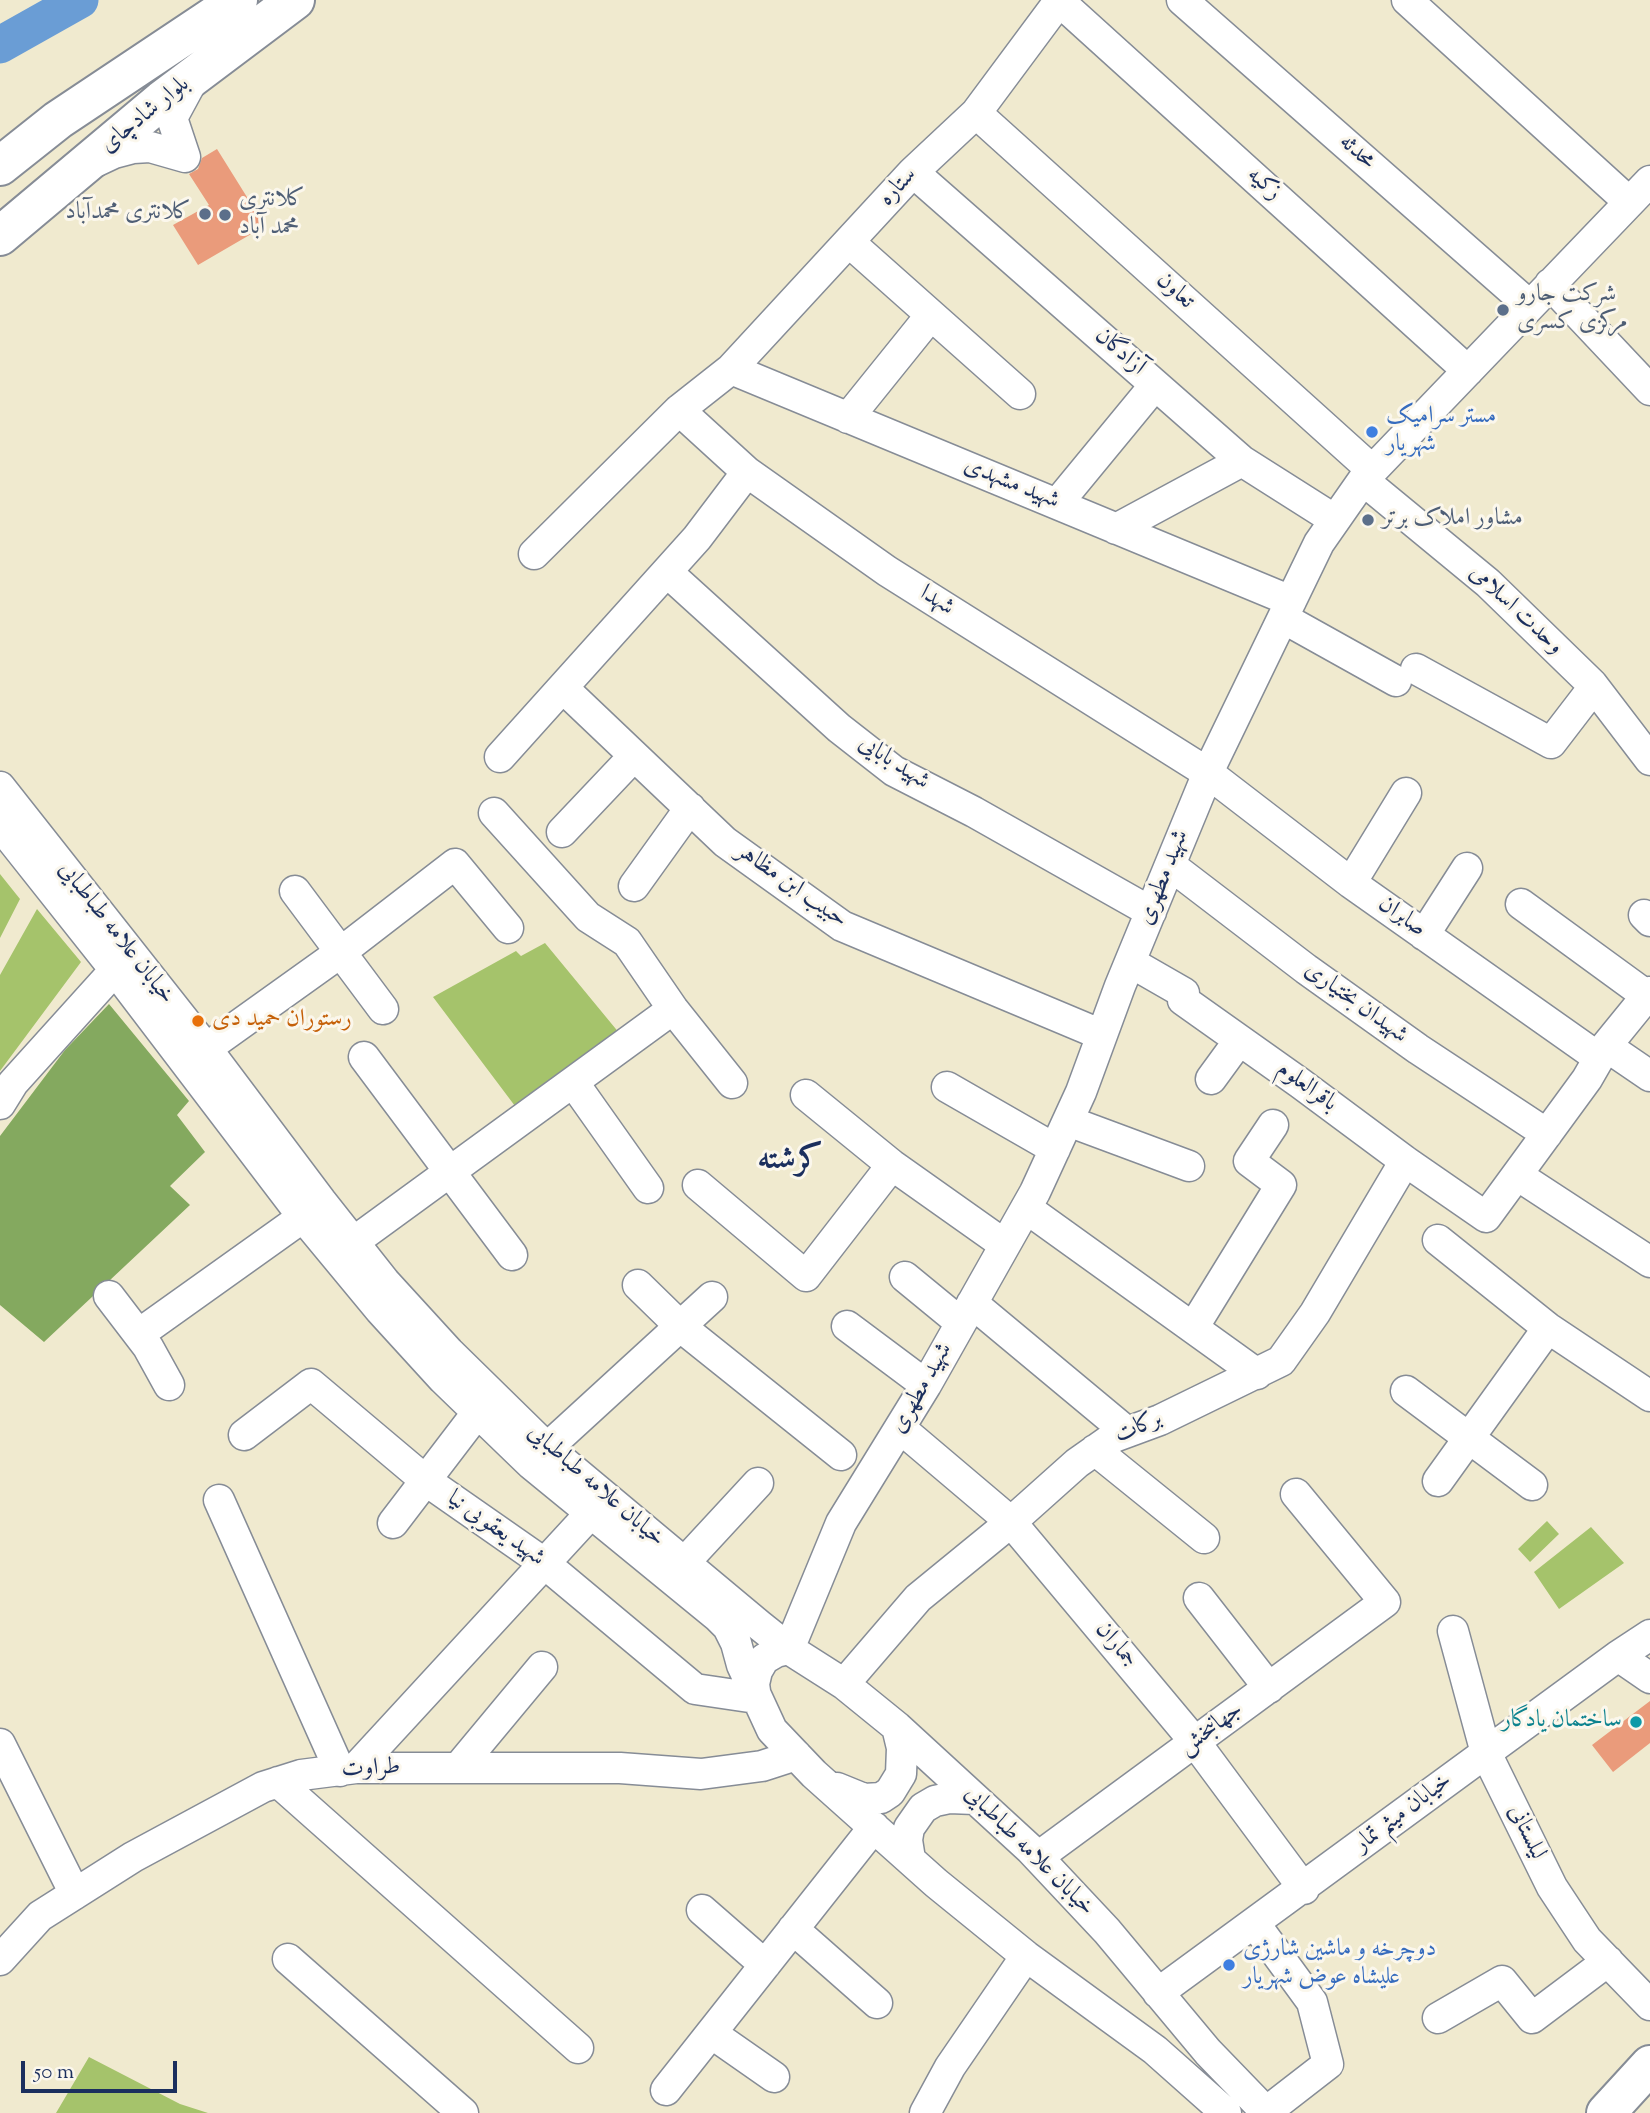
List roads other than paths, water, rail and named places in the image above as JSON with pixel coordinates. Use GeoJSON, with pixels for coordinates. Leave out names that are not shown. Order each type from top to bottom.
{"type":"FeatureCollection","features":[{"type":"Feature","properties":{"kind":"main road","name":"بلوار شادچای"},"geometry":{"type":"LineString","coordinates":[[0,166],[58,120],[238,0]]}},
{"type":"Feature","properties":{"kind":"main road","name":"بلوار شادچای"},"geometry":{"type":"LineString","coordinates":[[0,236],[162,100],[295,0]]}},
{"type":"Feature","properties":{"kind":"main road"},"geometry":{"type":"LineString","coordinates":[[1606,2113],[1650,2065]]}},
{"type":"Feature","properties":{"kind":"street","name":"ستاره"},"geometry":{"type":"LineString","coordinates":[[534,554],[679,410],[731,369],[913,172],[976,113],[1059,0]]}},
{"type":"Feature","properties":{"kind":"street","name":"زکیه"},"geometry":{"type":"LineString","coordinates":[[1059,0],[1468,371]]}},
{"type":"Feature","properties":{"kind":"street","name":"محدثه"},"geometry":{"type":"LineString","coordinates":[[1182,0],[1540,295],[1650,390]]}},
{"type":"Feature","properties":{"kind":"street"},"geometry":{"type":"LineString","coordinates":[[1407,0],[1629,202]]}},
{"type":"Feature","properties":{"kind":"street"},"geometry":{"type":"LineString","coordinates":[[80,170],[114,153],[133,148],[150,148],[185,157],[172,118],[196,75]]}},
{"type":"Feature","properties":{"kind":"street","name":"تعاون"},"geometry":{"type":"LineString","coordinates":[[976,113],[1368,475]]}},
{"type":"Feature","properties":{"kind":"street","name":"آزادگان"},"geometry":{"type":"LineString","coordinates":[[913,172],[1242,461],[1335,520]]}},
{"type":"Feature","properties":{"kind":"street","name":"شهید مطهری"},"geometry":{"type":"LineString","coordinates":[[789,1649],[841,1523],[926,1385],[1026,1208],[1055,1149],[1208,773],[1319,543],[1368,475],[1650,181]]}},
{"type":"Feature","properties":{"kind":"street"},"geometry":{"type":"LineString","coordinates":[[849,242],[1020,394]]}},
{"type":"Feature","properties":{"kind":"street"},"geometry":{"type":"LineString","coordinates":[[848,418],[931,315]]}},
{"type":"Feature","properties":{"kind":"street","name":"شهید مشهدی"},"geometry":{"type":"LineString","coordinates":[[731,369],[1116,528],[1287,609],[1406,675],[1551,743],[1594,687]]}},
{"type":"Feature","properties":{"kind":"street"},"geometry":{"type":"LineString","coordinates":[[1057,504],[1155,385]]}},
{"type":"Feature","properties":{"kind":"street","name":"شهدا"},"geometry":{"type":"LineString","coordinates":[[679,410],[747,472],[887,571],[1208,773]]}},
{"type":"Feature","properties":{"kind":"street"},"geometry":{"type":"LineString","coordinates":[[1116,528],[1242,461]]}},
{"type":"Feature","properties":{"kind":"street"},"geometry":{"type":"LineString","coordinates":[[500,757],[697,538],[747,472]]}},
{"type":"Feature","properties":{"kind":"street","name":"وحدت اسلامی"},"geometry":{"type":"LineString","coordinates":[[1368,475],[1488,583],[1594,687],[1650,760]]}},
{"type":"Feature","properties":{"kind":"street","name":"شهید بابایی"},"geometry":{"type":"LineString","coordinates":[[667,572],[839,728],[894,771],[974,812],[1151,912]]}},
{"type":"Feature","properties":{"kind":"street","name":"حبیب ابن مظاهر"},"geometry":{"type":"LineString","coordinates":[[563,688],[725,842],[842,926],[1102,1035]]}},
{"type":"Feature","properties":{"kind":"street"},"geometry":{"type":"LineString","coordinates":[[562,832],[634,756]]}},
{"type":"Feature","properties":{"kind":"street","name":"صابران"},"geometry":{"type":"LineString","coordinates":[[1208,773],[1351,883],[1424,935],[1603,1052],[1650,1076]]}},
{"type":"Feature","properties":{"kind":"street","name":"خیابان علامه طباطبایی"},"geometry":{"type":"LineString","coordinates":[[0,787],[108,927],[196,1056],[344,1249],[449,1352],[485,1405],[539,1456],[598,1505],[728,1627],[756,1698],[772,1730],[824,1783],[936,1883],[1026,1956],[1154,2050],[1226,2113]]}},
{"type":"Feature","properties":{"kind":"street"},"geometry":{"type":"LineString","coordinates":[[1351,883],[1406,793]]}},
{"type":"Feature","properties":{"kind":"street"},"geometry":{"type":"LineString","coordinates":[[634,886],[690,808]]}},
{"type":"Feature","properties":{"kind":"street"},"geometry":{"type":"LineString","coordinates":[[494,813],[588,917],[627,942],[673,1009],[732,1083]]}},
{"type":"Feature","properties":{"kind":"street","name":"خیابان علامه طباطبایی"},"geometry":{"type":"LineString","coordinates":[[0,825],[115,970],[196,1056]]}},
{"type":"Feature","properties":{"kind":"street"},"geometry":{"type":"LineString","coordinates":[[196,1056],[341,952],[455,864],[508,928]]}},
{"type":"Feature","properties":{"kind":"street","name":"شهیدان بختیاری"},"geometry":{"type":"LineString","coordinates":[[1170,865],[1306,969],[1418,1049],[1547,1134]]}},
{"type":"Feature","properties":{"kind":"street"},"geometry":{"type":"LineString","coordinates":[[1424,935],[1467,868]]}},
{"type":"Feature","properties":{"kind":"street"},"geometry":{"type":"LineString","coordinates":[[295,891],[383,1009]]}},
{"type":"Feature","properties":{"kind":"street"},"geometry":{"type":"LineString","coordinates":[[1521,904],[1648,994],[1603,1052],[1587,1079],[1517,1175],[1650,1262]]}},
{"type":"Feature","properties":{"kind":"street","name":"باقرالعلوم"},"geometry":{"type":"LineString","coordinates":[[1130,961],[1184,993],[1182,1000],[1238,1042],[1300,1083],[1486,1217],[1517,1175]]}},
{"type":"Feature","properties":{"kind":"street"},"geometry":{"type":"LineString","coordinates":[[0,1104],[13,1083],[115,970]]}},
{"type":"Feature","properties":{"kind":"street"},"geometry":{"type":"LineString","coordinates":[[344,1249],[673,1009]]}},
{"type":"Feature","properties":{"kind":"street"},"geometry":{"type":"LineString","coordinates":[[1211,1079],[1238,1042]]}},
{"type":"Feature","properties":{"kind":"street"},"geometry":{"type":"LineString","coordinates":[[364,1057],[512,1255]]}},
{"type":"Feature","properties":{"kind":"street"},"geometry":{"type":"LineString","coordinates":[[573,1082],[648,1188]]}},
{"type":"Feature","properties":{"kind":"street"},"geometry":{"type":"LineString","coordinates":[[947,1087],[1055,1149]]}},
{"type":"Feature","properties":{"kind":"street"},"geometry":{"type":"LineString","coordinates":[[806,1096],[892,1165],[1005,1245]]}},
{"type":"Feature","properties":{"kind":"street"},"geometry":{"type":"LineString","coordinates":[[1068,1121],[1189,1166]]}},
{"type":"Feature","properties":{"kind":"street"},"geometry":{"type":"LineString","coordinates":[[1193,1328],[1281,1185],[1249,1161],[1272,1125]]}},
{"type":"Feature","properties":{"kind":"street","name":"برکات"},"geometry":{"type":"LineString","coordinates":[[844,1684],[918,1598],[1011,1522],[1077,1463],[1114,1437],[1160,1420],[1281,1361],[1314,1313],[1405,1161]]}},
{"type":"Feature","properties":{"kind":"street"},"geometry":{"type":"LineString","coordinates":[[698,1185],[806,1276],[892,1165]]}},
{"type":"Feature","properties":{"kind":"street"},"geometry":{"type":"LineString","coordinates":[[1026,1208],[1256,1374]]}},
{"type":"Feature","properties":{"kind":"street"},"geometry":{"type":"LineString","coordinates":[[139,1334],[312,1209]]}},
{"type":"Feature","properties":{"kind":"street"},"geometry":{"type":"LineString","coordinates":[[1438,1240],[1548,1328],[1650,1396]]}},
{"type":"Feature","properties":{"kind":"street"},"geometry":{"type":"LineString","coordinates":[[905,1277],[967,1313],[1127,1432]]}},
{"type":"Feature","properties":{"kind":"street"},"geometry":{"type":"LineString","coordinates":[[638,1286],[681,1327],[841,1455]]}},
{"type":"Feature","properties":{"kind":"street"},"geometry":{"type":"LineString","coordinates":[[109,1296],[139,1334],[169,1385]]}},
{"type":"Feature","properties":{"kind":"street"},"geometry":{"type":"LineString","coordinates":[[539,1456],[712,1297]]}},
{"type":"Feature","properties":{"kind":"street"},"geometry":{"type":"LineString","coordinates":[[847,1326],[926,1385]]}},
{"type":"Feature","properties":{"kind":"street"},"geometry":{"type":"LineString","coordinates":[[1438,1481],[1548,1328]]}},
{"type":"Feature","properties":{"kind":"street","name":"شهید یعقوبی نیا"},"geometry":{"type":"LineString","coordinates":[[244,1435],[311,1384],[425,1480],[544,1563],[695,1689],[756,1698]]}},
{"type":"Feature","properties":{"kind":"street"},"geometry":{"type":"LineString","coordinates":[[1406,1391],[1532,1485]]}},
{"type":"Feature","properties":{"kind":"street"},"geometry":{"type":"LineString","coordinates":[[393,1523],[485,1405]]}},
{"type":"Feature","properties":{"kind":"street","name":"جماران"},"geometry":{"type":"LineString","coordinates":[[900,1428],[1011,1522],[1195,1742],[1304,1889]]}},
{"type":"Feature","properties":{"kind":"street"},"geometry":{"type":"LineString","coordinates":[[1096,1450],[1204,1538]]}},
{"type":"Feature","properties":{"kind":"street"},"geometry":{"type":"LineString","coordinates":[[684,1563],[758,1483]]}},
{"type":"Feature","properties":{"kind":"street","name":"جهانبخش"},"geometry":{"type":"LineString","coordinates":[[1038,1857],[1385,1602],[1296,1494]]}},
{"type":"Feature","properties":{"kind":"street"},"geometry":{"type":"LineString","coordinates":[[219,1500],[348,1770],[598,1505]]}},
{"type":"Feature","properties":{"kind":"street","name":"خیابان علامه طباطبایی"},"geometry":{"type":"LineString","coordinates":[[598,1505],[684,1563],[789,1649],[844,1684],[897,1727],[1038,1857],[1107,1931],[1208,2052],[1267,2112]]}},
{"type":"Feature","properties":{"kind":"street"},"geometry":{"type":"LineString","coordinates":[[1199,1598],[1269,1688]]}},
{"type":"Feature","properties":{"kind":"street","name":"لیلستانی"},"geometry":{"type":"LineString","coordinates":[[1453,1631],[1486,1753],[1552,1887],[1587,1940],[1650,2005]]}},
{"type":"Feature","properties":{"kind":"street","name":"خیابان میثم تمار"},"geometry":{"type":"LineString","coordinates":[[1158,1993],[1650,1635]]}},
{"type":"Feature","properties":{"kind":"street"},"geometry":{"type":"LineString","coordinates":[[756,1698],[754,1684],[764,1659],[776,1651],[789,1649]]}},
{"type":"Feature","properties":{"kind":"street"},"geometry":{"type":"LineString","coordinates":[[1618,1656],[1650,1678]]}},
{"type":"Feature","properties":{"kind":"street"},"geometry":{"type":"LineString","coordinates":[[458,1768],[542,1667]]}},
{"type":"Feature","properties":{"kind":"street"},"geometry":{"type":"LineString","coordinates":[[824,1783],[864,1799],[881,1798],[890,1792],[901,1774],[902,1748],[897,1727]]}},
{"type":"Feature","properties":{"kind":"street"},"geometry":{"type":"LineString","coordinates":[[0,1744],[75,1894]]}},
{"type":"Feature","properties":{"kind":"street","name":"طراوت"},"geometry":{"type":"LineString","coordinates":[[0,1960],[40,1916],[75,1894],[155,1845],[263,1787],[301,1775],[348,1770],[458,1768],[620,1768],[701,1774],[762,1766],[796,1755]]}},
{"type":"Feature","properties":{"kind":"street"},"geometry":{"type":"LineString","coordinates":[[278,1783],[578,2048]]}},
{"type":"Feature","properties":{"kind":"street"},"geometry":{"type":"LineString","coordinates":[[910,1859],[907,1840],[909,1828],[923,1808],[935,1801],[949,1798],[975,1799]]}},
{"type":"Feature","properties":{"kind":"street"},"geometry":{"type":"LineString","coordinates":[[666,2090],[874,1827]]}},
{"type":"Feature","properties":{"kind":"street"},"geometry":{"type":"LineString","coordinates":[[702,1910],[765,1965]]}},
{"type":"Feature","properties":{"kind":"street"},"geometry":{"type":"LineString","coordinates":[[1255,1924],[1312,2002],[1328,2064],[1267,2112]]}},
{"type":"Feature","properties":{"kind":"street"},"geometry":{"type":"LineString","coordinates":[[793,1929],[877,2003]]}},
{"type":"Feature","properties":{"kind":"street"},"geometry":{"type":"LineString","coordinates":[[925,2113],[950,2067],[1026,1956]]}},
{"type":"Feature","properties":{"kind":"street"},"geometry":{"type":"LineString","coordinates":[[288,1959],[463,2113]]}},
{"type":"Feature","properties":{"kind":"street"},"geometry":{"type":"LineString","coordinates":[[1438,2018],[1502,1981],[1532,2018],[1608,1961]]}},
{"type":"Feature","properties":{"kind":"street"},"geometry":{"type":"LineString","coordinates":[[711,2033],[774,2077]]}},
{"type":"Feature","properties":{"kind":"waterway"},"geometry":{"type":"LineString","coordinates":[[0,45],[80,0]]}},
{"type":"Feature","properties":{"kind":"place","name":"کلانتری محمدآباد"},"geometry":{"type":"Point","coordinates":[205,214]}},
{"type":"Feature","properties":{"kind":"place","name":"کلانتری محمد آباد"},"geometry":{"type":"Point","coordinates":[225,215]}},
{"type":"Feature","properties":{"kind":"place","name":"شرکت جارو مرکزی کسری"},"geometry":{"type":"Point","coordinates":[1503,310]}},
{"type":"Feature","properties":{"kind":"place","name":"مستر سرامیک شهریار"},"geometry":{"type":"Point","coordinates":[1372,432]}},
{"type":"Feature","properties":{"kind":"place","name":"مشاور املاک برتر"},"geometry":{"type":"Point","coordinates":[1368,520]}},
{"type":"Feature","properties":{"kind":"place","name":"رستوران حمید دی"},"geometry":{"type":"Point","coordinates":[198,1021]}},
{"type":"Feature","properties":{"kind":"place","name":"ساختمان یادگار"},"geometry":{"type":"Point","coordinates":[1636,1722]}},
{"type":"Feature","properties":{"kind":"place","name":"دوچرخه و ماشین شارژی علیشاه عوض شهریار"},"geometry":{"type":"Point","coordinates":[1229,1965]}},
{"type":"Feature","properties":{"kind":"district","name":"کرشته"},"geometry":{"type":"Point","coordinates":[790,1163]}}]}
